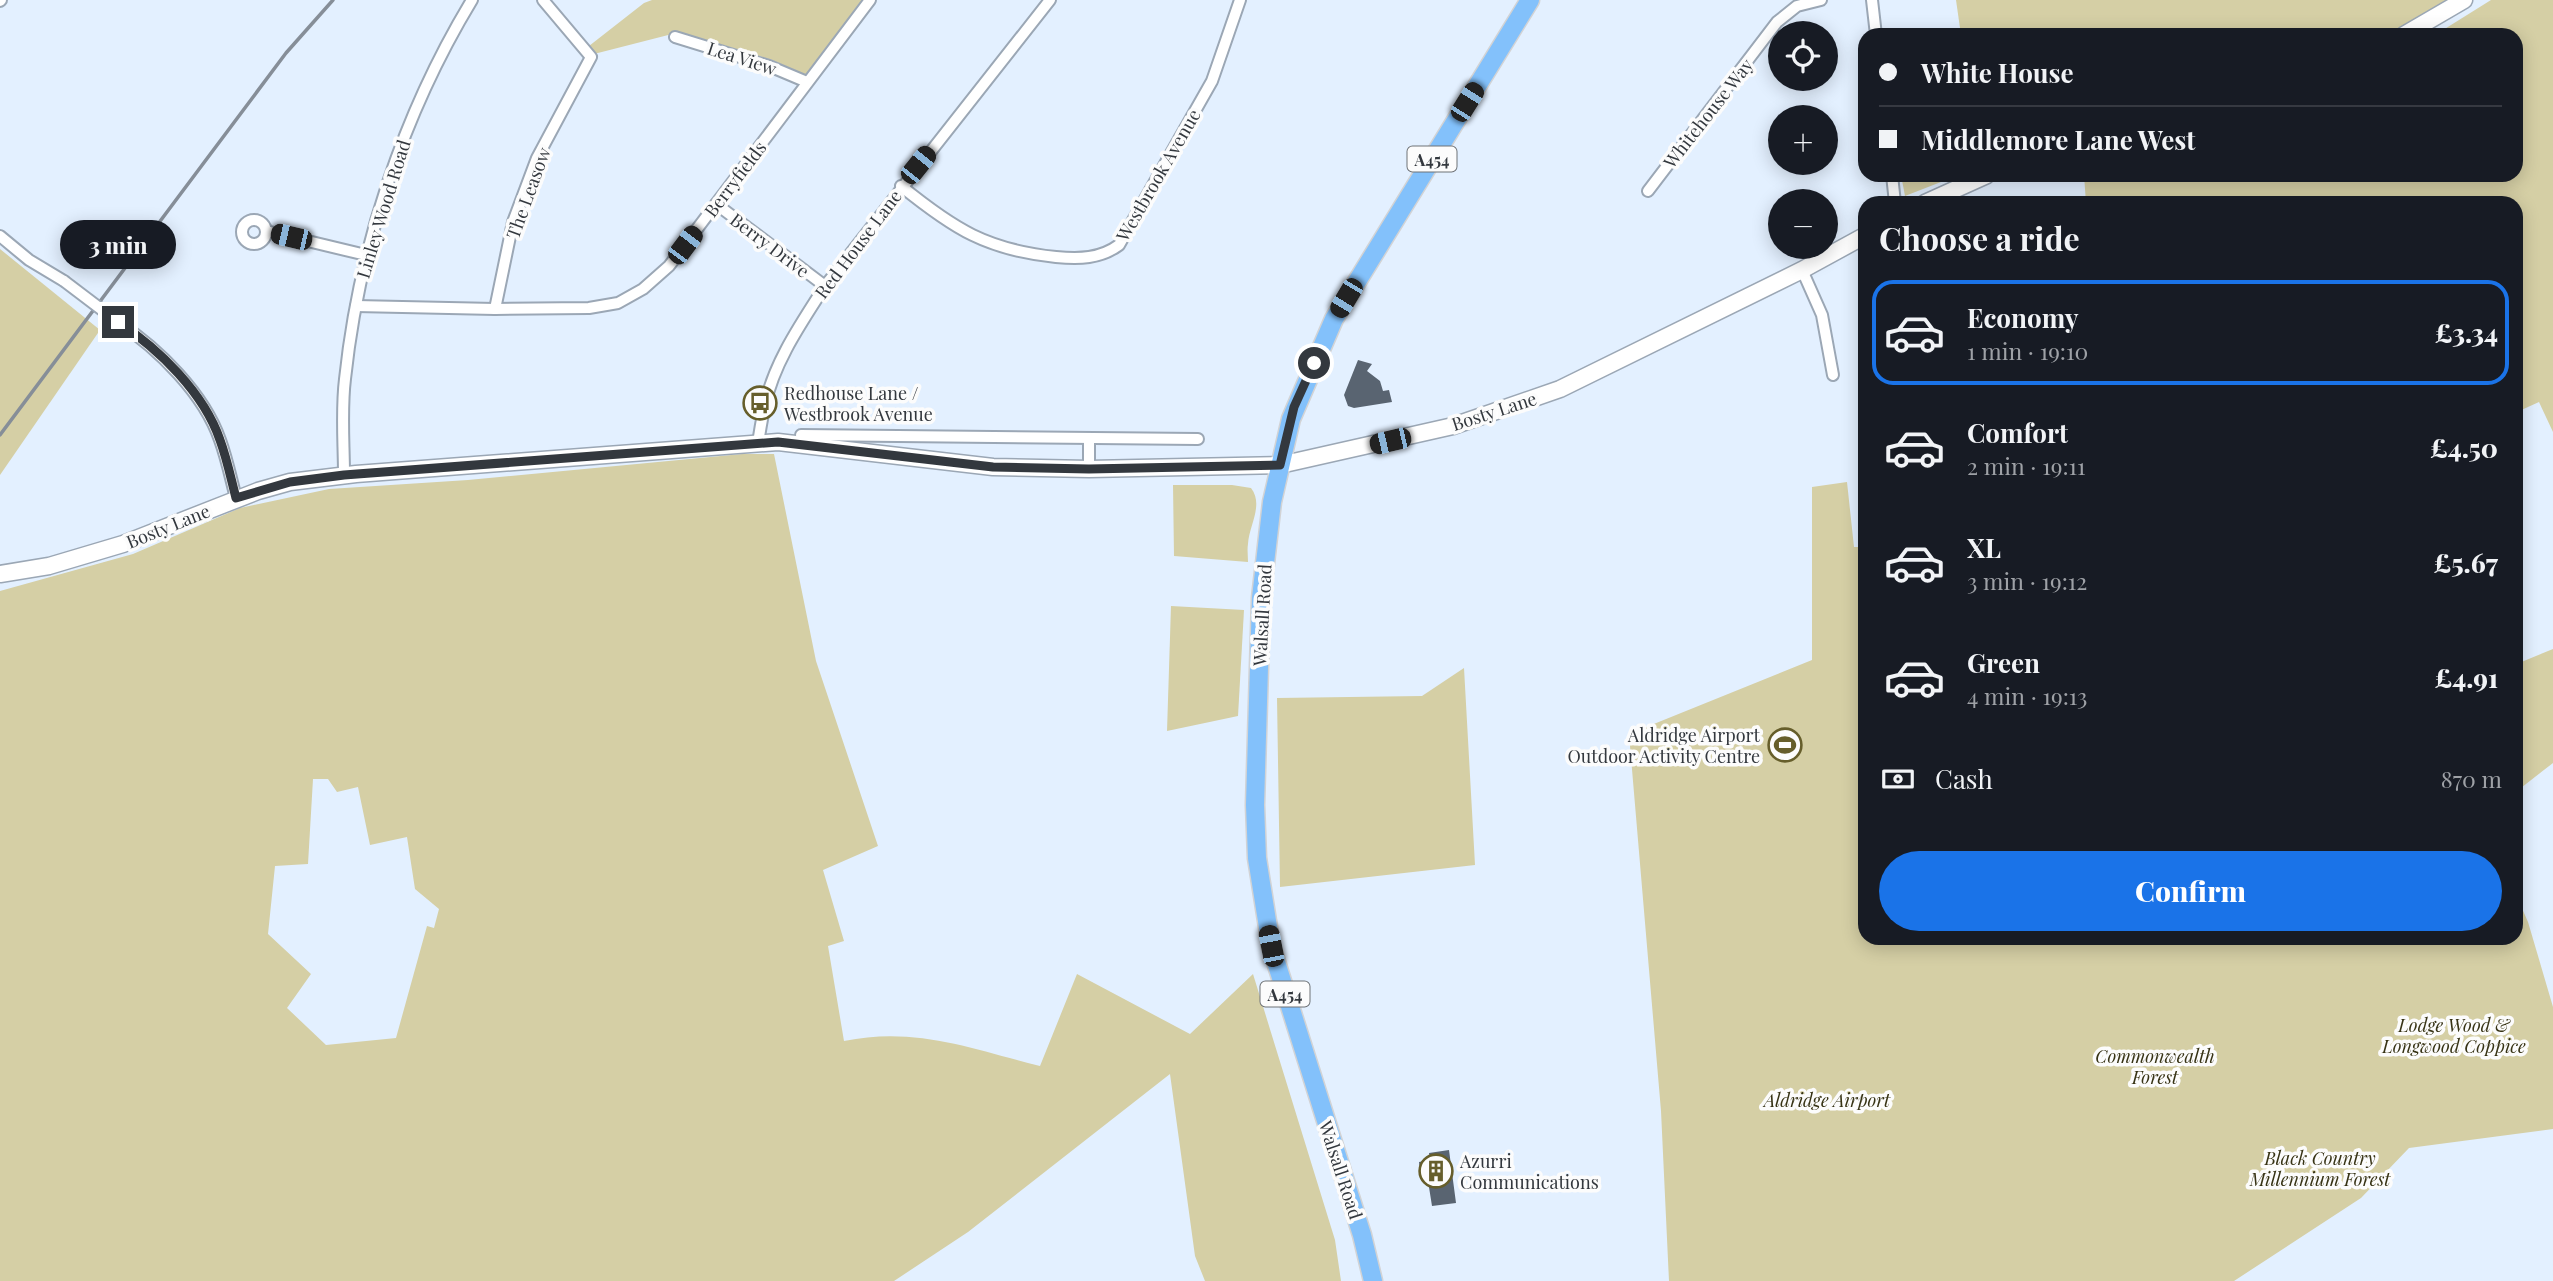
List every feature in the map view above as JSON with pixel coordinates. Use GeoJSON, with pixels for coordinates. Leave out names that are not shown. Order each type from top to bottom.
{"type":"FeatureCollection","features":[{"type":"Feature","properties":{"kind":"main road","name":"Walsall Road"},"geometry":{"type":"LineString","coordinates":[[1373,1281],[1362,1235],[1271,946],[1259,869],[1255,805],[1261,598],[1266,545],[1280,465],[1294,407],[1334,319],[1530,0]]}},
{"type":"Feature","properties":{"kind":"main road"},"geometry":{"type":"LineString","coordinates":[[2416,28],[2464,0]]}},
{"type":"Feature","properties":{"kind":"main road"},"geometry":{"type":"LineString","coordinates":[[1940,196],[1971,182]]}},
{"type":"Feature","properties":{"kind":"main road","name":"Bosty Lane"},"geometry":{"type":"LineString","coordinates":[[0,574],[49,566],[123,544],[236,498],[290,482],[344,475],[778,442],[981,466],[1089,469],[1280,465],[1453,426],[1560,389],[1802,270],[1858,239]]}},
{"type":"Feature","properties":{"kind":"street","name":"Linley Wood Road"},"geometry":{"type":"LineString","coordinates":[[344,475],[344,381],[366,255],[407,127],[453,31],[472,0]]}},
{"type":"Feature","properties":{"kind":"street","name":"Berryfields"},"geometry":{"type":"LineString","coordinates":[[356,306],[589,308],[618,303],[643,289],[669,266],[870,0]]}},
{"type":"Feature","properties":{"kind":"street","name":"Red House Lane"},"geometry":{"type":"LineString","coordinates":[[758,443],[765,402],[776,375],[795,332],[825,286],[1050,0]]}},
{"type":"Feature","properties":{"kind":"street","name":"Westbrook Avenue"},"geometry":{"type":"LineString","coordinates":[[901,186],[936,214],[988,243],[1019,253],[1067,258],[1098,257],[1108,253],[1119,245],[1212,81],[1240,0]]}},
{"type":"Feature","properties":{"kind":"street","name":"Whitehouse Way"},"geometry":{"type":"LineString","coordinates":[[1648,191],[1777,22],[1797,6],[1821,0]]}},
{"type":"Feature","properties":{"kind":"street"},"geometry":{"type":"LineString","coordinates":[[1872,0],[1875,28]]}},
{"type":"Feature","properties":{"kind":"street","name":"The Leasow"},"geometry":{"type":"LineString","coordinates":[[495,309],[513,222],[537,158],[591,57],[549,2]]}},
{"type":"Feature","properties":{"kind":"street","name":"Lea View"},"geometry":{"type":"LineString","coordinates":[[675,37],[769,66],[807,82]]}},
{"type":"Feature","properties":{"kind":"street","name":"Whitehouse Way"},"geometry":{"type":"LineString","coordinates":[[1659,176],[1668,187]]}},
{"type":"Feature","properties":{"kind":"street","name":"Berry Drive"},"geometry":{"type":"LineString","coordinates":[[716,204],[825,286]]}},
{"type":"Feature","properties":{"kind":"street"},"geometry":{"type":"LineString","coordinates":[[266,231],[366,255]]}},
{"type":"Feature","properties":{"kind":"street"},"geometry":{"type":"LineString","coordinates":[[0,236],[29,260],[64,281],[118,322],[174,370],[203,405],[220,439],[236,498]]}},
{"type":"Feature","properties":{"kind":"street"},"geometry":{"type":"LineString","coordinates":[[1802,270],[1822,315],[1833,375]]}},
{"type":"Feature","properties":{"kind":"street"},"geometry":{"type":"LineString","coordinates":[[801,435],[1089,438],[1173,444],[1198,439]]}},
{"type":"Feature","properties":{"kind":"street"},"geometry":{"type":"LineString","coordinates":[[1089,438],[1089,469]]}},
{"type":"Feature","properties":{"kind":"green space"},"geometry":{"type":"Polygon","coordinates":[[[652,0],[865,0],[808,76],[772,60],[680,32],[594,54],[589,46],[644,3],[652,0]]]}},
{"type":"Feature","properties":{"kind":"green space"},"geometry":{"type":"Polygon","coordinates":[[[1956,0],[2449,0],[2399,28],[1960,28],[1956,0]]]}},
{"type":"Feature","properties":{"kind":"green space"},"geometry":{"type":"Polygon","coordinates":[[[2491,0],[2553,0],[2553,432],[2539,402],[2523,409],[2523,196],[2086,196],[2084,182],[2523,182],[2523,28],[2446,28],[2491,0]]]}},
{"type":"Feature","properties":{"kind":"green space"},"geometry":{"type":"Polygon","coordinates":[[[1902,182],[1941,182],[1905,196],[1902,182]]]}},
{"type":"Feature","properties":{"kind":"green space"},"geometry":{"type":"Polygon","coordinates":[[[0,249],[100,330],[0,475],[0,249]]]}},
{"type":"Feature","properties":{"kind":"green space"},"geometry":{"type":"Polygon","coordinates":[[[742,454],[774,454],[816,661],[878,846],[823,870],[844,941],[828,946],[844,1041],[895,1036],[919,1038],[1040,1066],[1077,974],[1190,1034],[1253,974],[1335,1240],[1341,1281],[1205,1281],[1195,1256],[1170,1074],[968,1232],[894,1281],[0,1281],[0,591],[133,554],[240,508],[329,489],[468,480],[742,454]],[[313,779],[308,864],[275,866],[268,934],[311,974],[287,1008],[326,1045],[396,1038],[427,926],[434,928],[439,909],[415,889],[407,837],[370,845],[358,787],[337,792],[328,779],[313,779]]]}},
{"type":"Feature","properties":{"kind":"green space"},"geometry":{"type":"Polygon","coordinates":[[[1847,482],[1854,547],[1858,547],[1858,945],[2523,945],[2523,911],[2553,1007],[2553,1129],[2409,1148],[2361,1198],[2234,1281],[1669,1281],[1661,1111],[1629,734],[1812,660],[1812,487],[1847,482]]]}},
{"type":"Feature","properties":{"kind":"green space"},"geometry":{"type":"Polygon","coordinates":[[[1173,485],[1232,485],[1251,488],[1255,495],[1256,508],[1249,537],[1248,562],[1174,556],[1173,485]]]}},
{"type":"Feature","properties":{"kind":"green space"},"geometry":{"type":"Polygon","coordinates":[[[1171,606],[1244,610],[1238,716],[1167,731],[1171,606]]]}},
{"type":"Feature","properties":{"kind":"green space"},"geometry":{"type":"Polygon","coordinates":[[[2553,649],[2553,763],[2523,786],[2523,661],[2553,649]]]}},
{"type":"Feature","properties":{"kind":"green space"},"geometry":{"type":"Polygon","coordinates":[[[1464,668],[1475,865],[1280,887],[1277,698],[1422,696],[1464,668]]]}},
{"type":"Feature","properties":{"kind":"building"},"geometry":{"type":"Polygon","coordinates":[[[1358,360],[1372,364],[1367,371],[1380,381],[1383,391],[1389,390],[1392,402],[1354,408],[1348,406],[1344,395],[1358,360]]]}},
{"type":"Feature","properties":{"kind":"building","name":"Azurri Communications"},"geometry":{"type":"Polygon","coordinates":[[[1449,1150],[1456,1203],[1432,1206],[1428,1181],[1421,1180],[1419,1162],[1430,1160],[1429,1153],[1449,1150]]]}},
{"type":"Feature","properties":{"kind":"railway"},"geometry":{"type":"LineString","coordinates":[[0,435],[286,53],[333,0]]}},
{"type":"Feature","properties":{"kind":"place","name":"Redhouse Lane / Westbrook Avenue"},"geometry":{"type":"Point","coordinates":[760,403]}},
{"type":"Feature","properties":{"kind":"place","name":"Aldridge Airport Outdoor Activity Centre"},"geometry":{"type":"Point","coordinates":[1785,745]}},
{"type":"Feature","properties":{"kind":"place","name":"Azurri Communications"},"geometry":{"type":"Point","coordinates":[1436,1171]}},
{"type":"Feature","properties":{"kind":"route"},"geometry":{"type":"LineString","coordinates":[[118,322],[174,370],[203,405],[220,439],[236,498],[290,482],[344,475],[778,442],[931,462],[993,467],[1242,468],[1280,465],[1294,407],[1314,363]]}},
{"type":"Feature","properties":{"kind":"park label","name":"Lodge Wood & Longwood Coppice"},"geometry":{"type":"Point","coordinates":[2454,1035]}},
{"type":"Feature","properties":{"kind":"park label","name":"Commonwealth Forest"},"geometry":{"type":"Point","coordinates":[2155,1066]}},
{"type":"Feature","properties":{"kind":"park label","name":"Aldridge Airport"},"geometry":{"type":"Point","coordinates":[1827,1100]}},
{"type":"Feature","properties":{"kind":"park label","name":"Black Country Millennium Forest"},"geometry":{"type":"Point","coordinates":[2320,1168]}}]}
